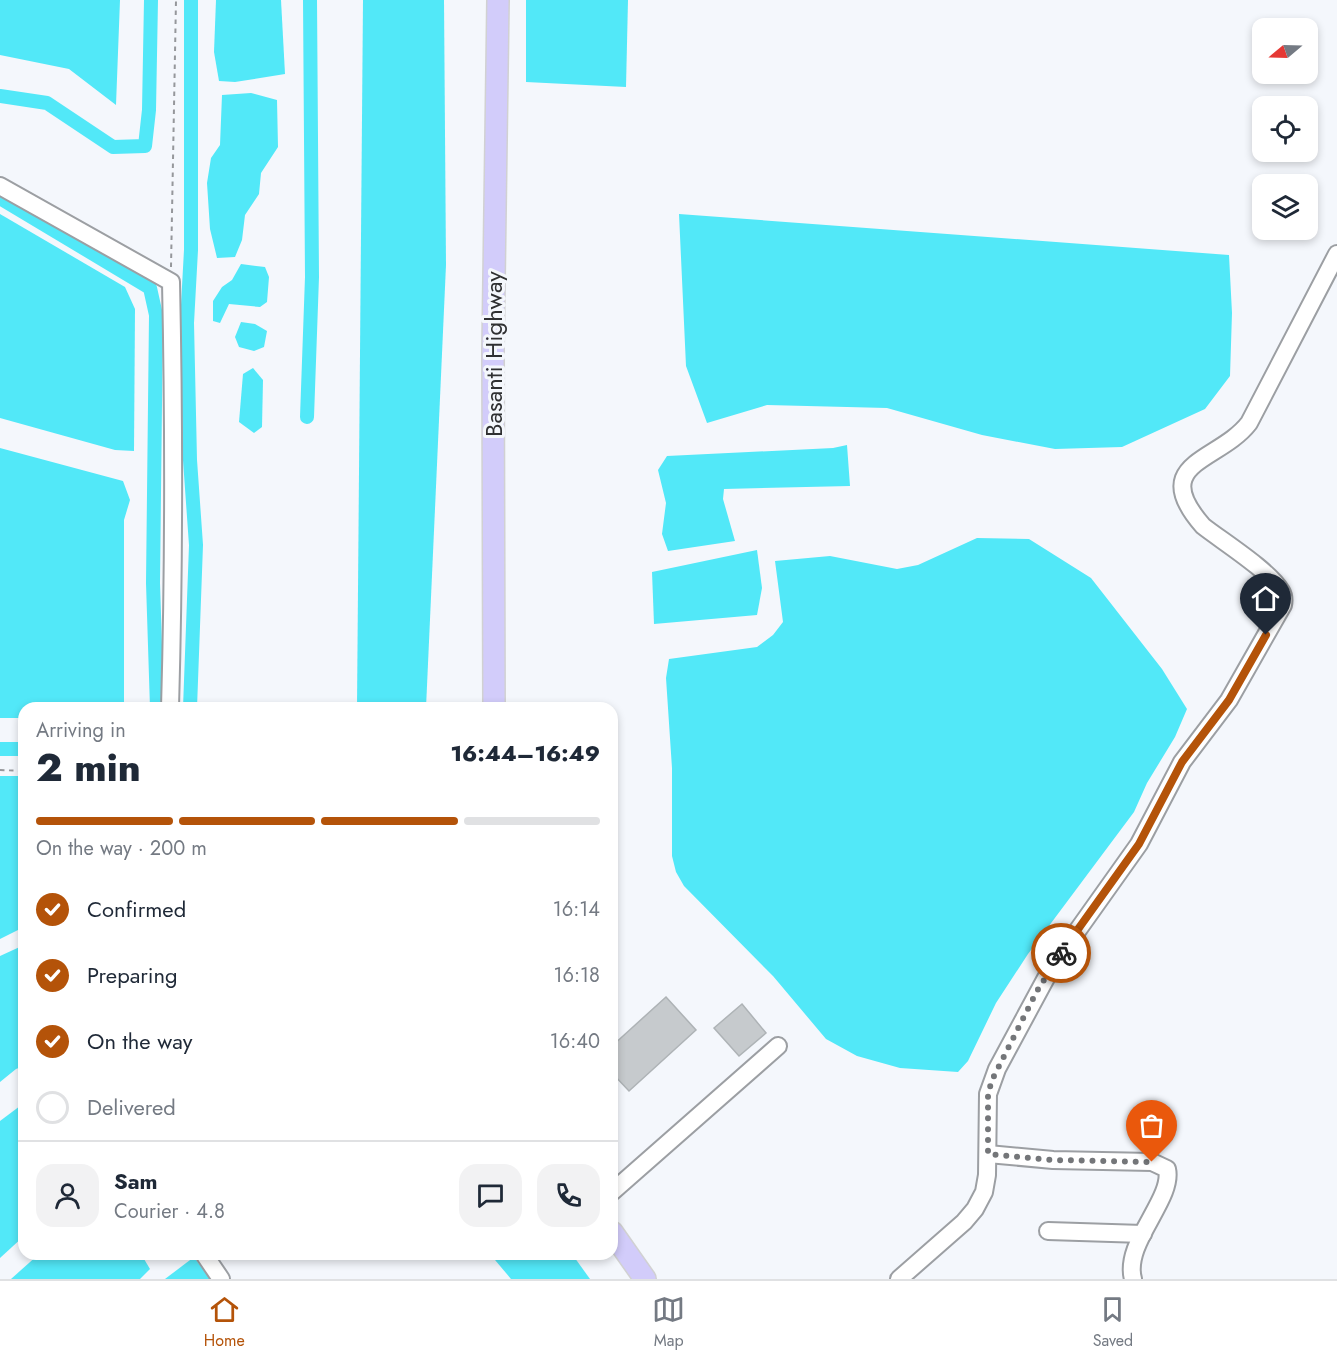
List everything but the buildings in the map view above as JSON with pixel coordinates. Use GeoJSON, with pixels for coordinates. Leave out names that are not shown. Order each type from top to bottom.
{"type":"FeatureCollection","features":[{"type":"Feature","properties":{"kind":"main road","name":"Basanti Highway"},"geometry":{"type":"LineString","coordinates":[[494,702],[494,349],[498,0]]}},
{"type":"Feature","properties":{"kind":"main road"},"geometry":{"type":"LineString","coordinates":[[618,1241],[645,1279]]}},
{"type":"Feature","properties":{"kind":"street"},"geometry":{"type":"LineString","coordinates":[[0,186],[171,282],[174,405],[170,702]]}},
{"type":"Feature","properties":{"kind":"street"},"geometry":{"type":"LineString","coordinates":[[899,1279],[964,1222],[975,1209],[984,1192],[988,1154],[988,1094],[992,1080],[1037,991],[1139,844],[1182,762],[1229,700],[1283,605],[1284,596],[1270,578],[1203,526],[1195,517],[1187,505],[1182,482],[1191,466],[1237,436],[1249,423],[1337,254]]}},
{"type":"Feature","properties":{"kind":"street"},"geometry":{"type":"LineString","coordinates":[[618,1187],[778,1046]]}},
{"type":"Feature","properties":{"kind":"street"},"geometry":{"type":"LineString","coordinates":[[988,1154],[1053,1160],[1152,1162],[1167,1169],[1167,1184],[1138,1244],[1129,1277]]}},
{"type":"Feature","properties":{"kind":"street"},"geometry":{"type":"LineString","coordinates":[[1048,1231],[1143,1234]]}},
{"type":"Feature","properties":{"kind":"street"},"geometry":{"type":"LineString","coordinates":[[208,1260],[221,1279]]}},
{"type":"Feature","properties":{"kind":"path"},"geometry":{"type":"LineString","coordinates":[[171,282],[176,0]]}},
{"type":"Feature","properties":{"kind":"path"},"geometry":{"type":"LineString","coordinates":[[0,770],[18,771]]}},
{"type":"Feature","properties":{"kind":"water"},"geometry":{"type":"Polygon","coordinates":[[[0,0],[120,0],[116,105],[69,69],[0,55],[0,0]]]}},
{"type":"Feature","properties":{"kind":"water"},"geometry":{"type":"Polygon","coordinates":[[[216,0],[281,0],[285,74],[235,82],[219,81],[214,52],[216,0]]]}},
{"type":"Feature","properties":{"kind":"water"},"geometry":{"type":"Polygon","coordinates":[[[363,0],[444,0],[446,265],[426,702],[357,702],[363,0]]]}},
{"type":"Feature","properties":{"kind":"water"},"geometry":{"type":"Polygon","coordinates":[[[526,0],[628,0],[626,87],[526,82],[526,0]]]}},
{"type":"Feature","properties":{"kind":"water"},"geometry":{"type":"Polygon","coordinates":[[[251,93],[277,100],[278,147],[261,173],[259,194],[245,215],[242,240],[235,257],[217,258],[210,229],[207,183],[211,158],[220,145],[222,95],[251,93]]]}},
{"type":"Feature","properties":{"kind":"water"},"geometry":{"type":"Polygon","coordinates":[[[0,214],[125,287],[135,309],[134,451],[115,450],[0,418],[0,214]]]}},
{"type":"Feature","properties":{"kind":"water"},"geometry":{"type":"Polygon","coordinates":[[[679,214],[1229,255],[1232,313],[1230,376],[1205,409],[1122,447],[1055,449],[982,435],[887,408],[767,405],[707,423],[686,366],[679,214]]]}},
{"type":"Feature","properties":{"kind":"water"},"geometry":{"type":"Polygon","coordinates":[[[241,264],[265,267],[269,277],[267,302],[260,307],[229,304],[220,323],[213,321],[213,301],[222,287],[232,280],[241,264]]]}},
{"type":"Feature","properties":{"kind":"water"},"geometry":{"type":"Polygon","coordinates":[[[241,322],[255,324],[267,331],[264,347],[254,351],[239,347],[235,337],[241,322]]]}},
{"type":"Feature","properties":{"kind":"water"},"geometry":{"type":"Polygon","coordinates":[[[253,368],[263,380],[262,427],[254,433],[239,422],[243,374],[253,368]]]}},
{"type":"Feature","properties":{"kind":"water"},"geometry":{"type":"Polygon","coordinates":[[[847,445],[850,486],[724,489],[723,499],[735,541],[668,551],[662,534],[666,503],[658,470],[667,456],[833,448],[847,445]]]}},
{"type":"Feature","properties":{"kind":"water"},"geometry":{"type":"Polygon","coordinates":[[[0,448],[123,481],[130,500],[124,520],[124,702],[18,702],[18,718],[0,718],[0,448]]]}},
{"type":"Feature","properties":{"kind":"water"},"geometry":{"type":"Polygon","coordinates":[[[977,538],[1029,539],[1091,578],[1162,669],[1187,709],[1175,737],[1147,783],[1134,812],[1028,954],[996,1003],[968,1061],[958,1072],[900,1068],[857,1056],[826,1039],[773,976],[684,886],[676,872],[672,856],[672,768],[666,678],[669,659],[757,647],[773,635],[783,622],[775,561],[830,556],[897,569],[918,565],[977,538]]]}},
{"type":"Feature","properties":{"kind":"water"},"geometry":{"type":"Polygon","coordinates":[[[757,550],[762,588],[757,615],[654,624],[652,572],[757,550]]]}},
{"type":"Feature","properties":{"kind":"water"},"geometry":{"type":"Polygon","coordinates":[[[0,776],[18,776],[18,930],[0,939],[0,776]]]}},
{"type":"Feature","properties":{"kind":"water"},"geometry":{"type":"Polygon","coordinates":[[[18,948],[18,1068],[0,1082],[0,956],[18,948]]]}},
{"type":"Feature","properties":{"kind":"water"},"geometry":{"type":"Polygon","coordinates":[[[18,1108],[18,1242],[0,1258],[0,1121],[18,1108]]]}},
{"type":"Feature","properties":{"kind":"water"},"geometry":{"type":"Polygon","coordinates":[[[32,1260],[145,1260],[150,1269],[140,1279],[11,1279],[32,1260]]]}},
{"type":"Feature","properties":{"kind":"water"},"geometry":{"type":"Polygon","coordinates":[[[190,1260],[196,1260],[210,1279],[165,1279],[190,1260]]]}},
{"type":"Feature","properties":{"kind":"water"},"geometry":{"type":"Polygon","coordinates":[[[495,1260],[576,1260],[590,1279],[511,1279],[495,1260]]]}},
{"type":"Feature","properties":{"kind":"waterway"},"geometry":{"type":"LineString","coordinates":[[0,96],[47,103],[113,147],[145,146],[149,110],[151,0]]}},
{"type":"Feature","properties":{"kind":"waterway"},"geometry":{"type":"LineString","coordinates":[[190,702],[196,545],[190,460],[187,323],[191,250],[191,0]]}},
{"type":"Feature","properties":{"kind":"waterway"},"geometry":{"type":"LineString","coordinates":[[307,417],[312,277],[310,0]]}},
{"type":"Feature","properties":{"kind":"waterway"},"geometry":{"type":"LineString","coordinates":[[0,198],[150,288],[156,315],[153,583],[157,702]]}},
{"type":"Feature","properties":{"kind":"waterway"},"geometry":{"type":"LineString","coordinates":[[0,749],[18,749]]}},
{"type":"Feature","properties":{"kind":"way so far"},"geometry":{"type":"LineString","coordinates":[[1061,953],[1037,991],[992,1080],[988,1094],[988,1154],[1053,1160],[1152,1162]]}},
{"type":"Feature","properties":{"kind":"route"},"geometry":{"type":"LineString","coordinates":[[1061,953],[1139,844],[1182,762],[1236,690],[1266,635]]}}]}
